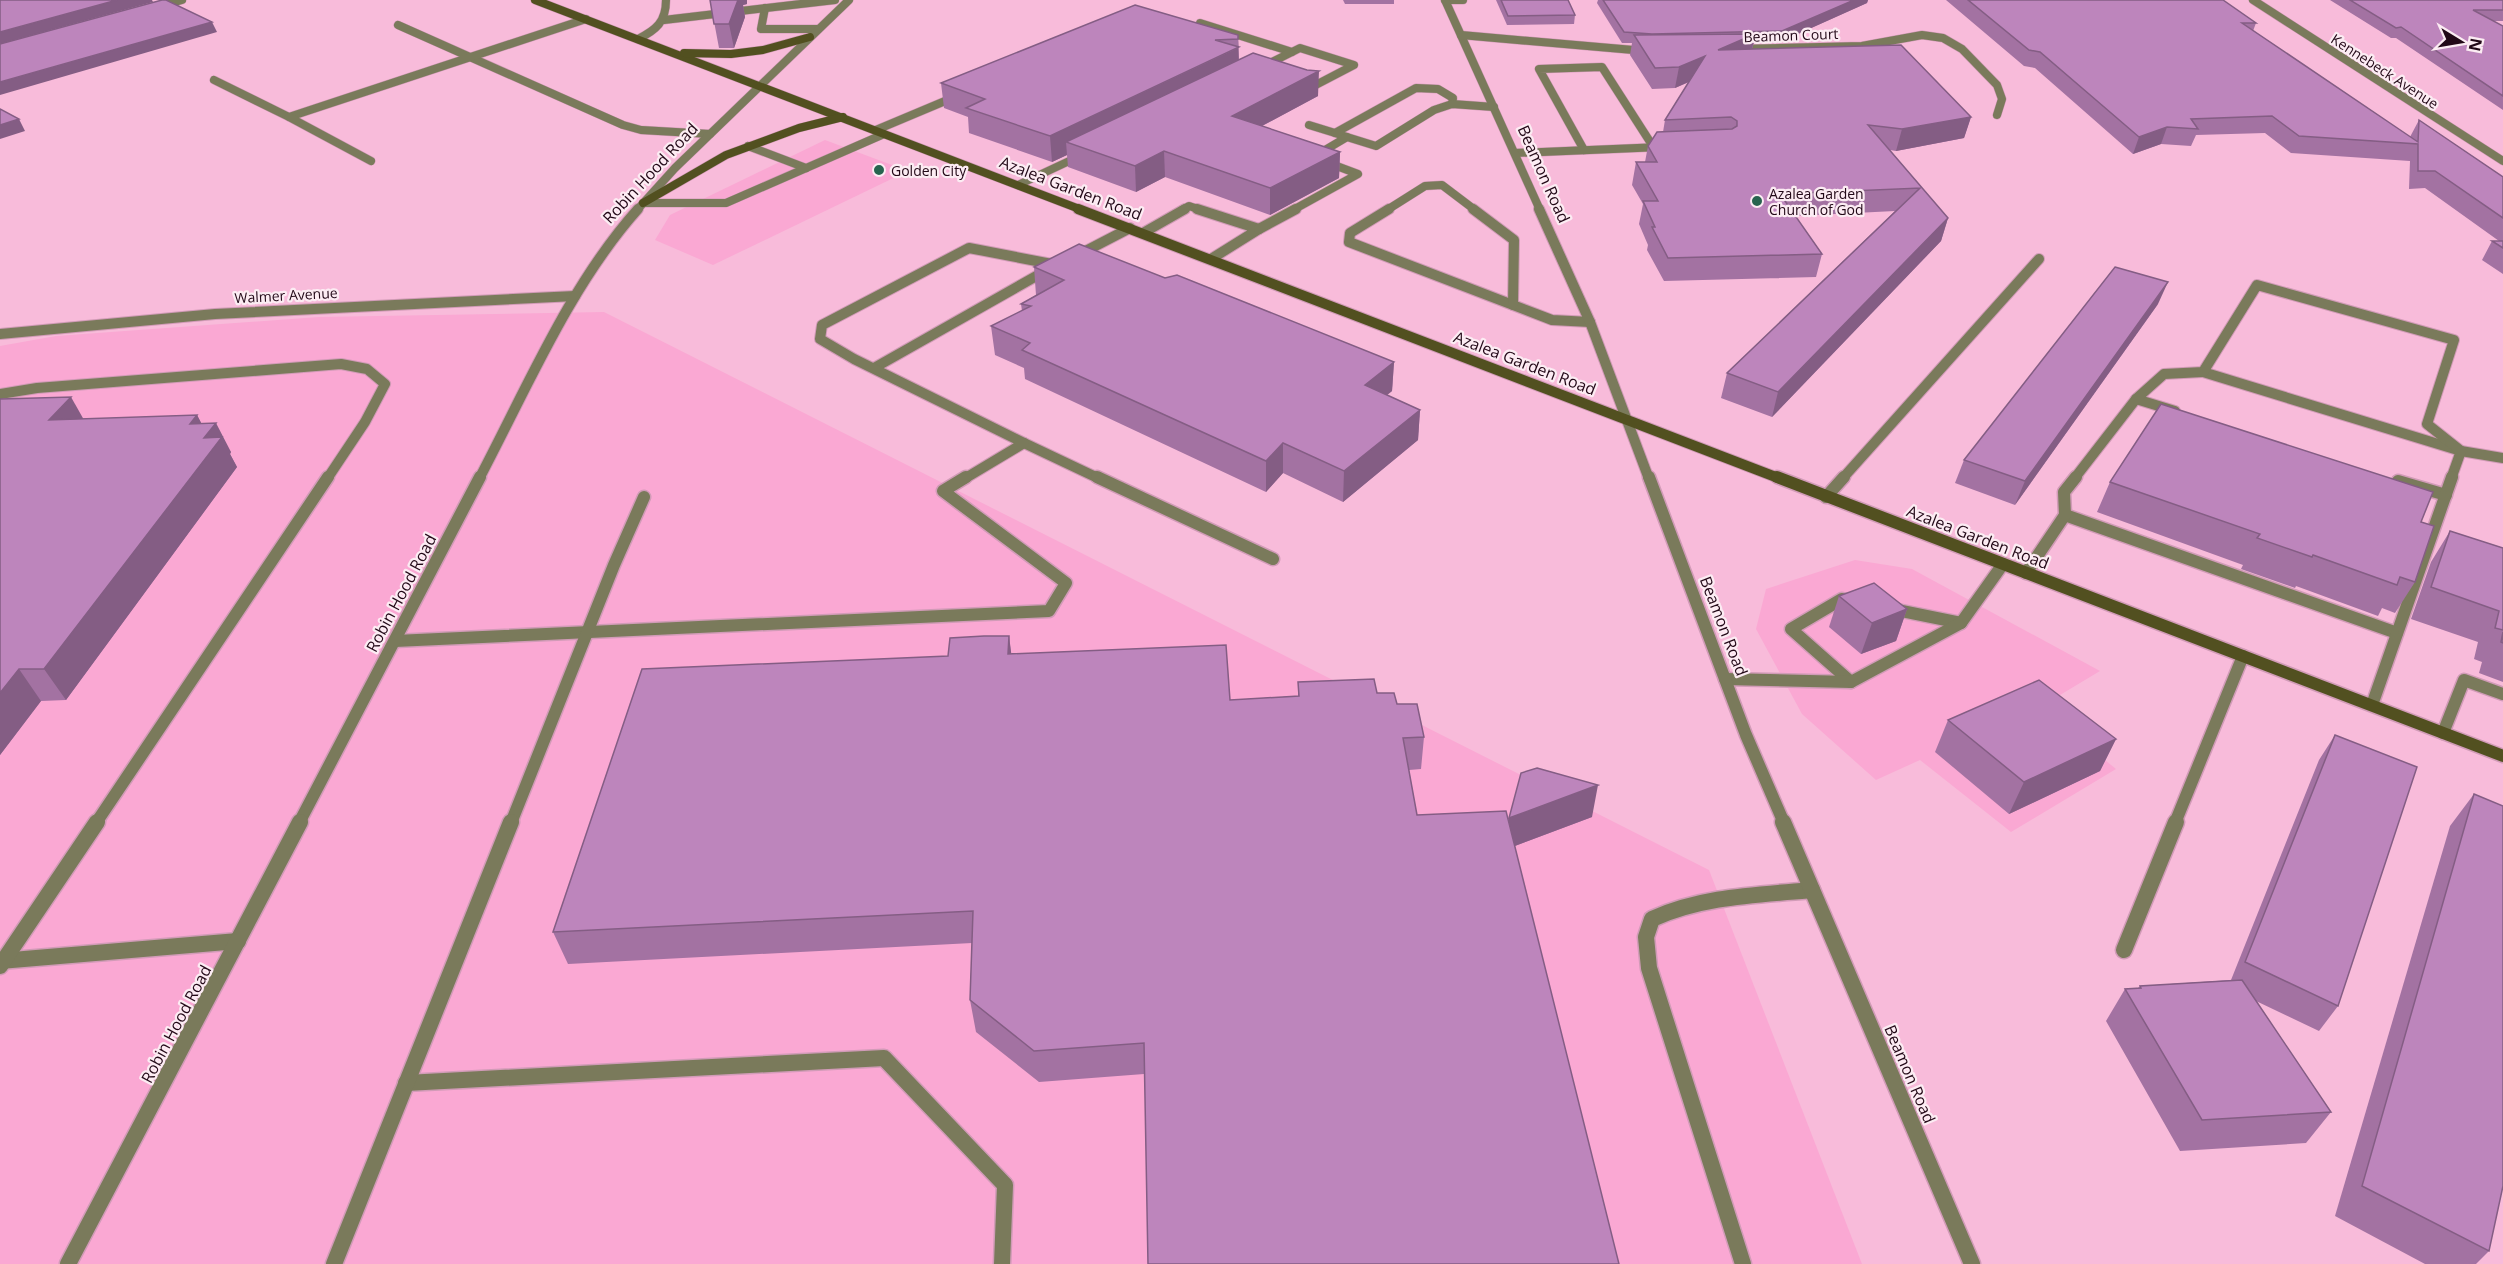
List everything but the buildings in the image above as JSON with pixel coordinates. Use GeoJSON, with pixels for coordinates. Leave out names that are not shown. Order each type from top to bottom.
{"type":"FeatureCollection","features":[{"type":"Feature","properties":{"kind":"main road","name":"Azalea Garden Road"},"geometry":{"type":"LineString","coordinates":[[535,0],[2503,756]]}},
{"type":"Feature","properties":{"kind":"main road"},"geometry":{"type":"LineString","coordinates":[[674,53],[731,54],[763,50],[810,36]]}},
{"type":"Feature","properties":{"kind":"main road"},"geometry":{"type":"LineString","coordinates":[[643,203],[705,165],[748,146],[799,128],[843,117]]}},
{"type":"Feature","properties":{"kind":"street"},"geometry":{"type":"LineString","coordinates":[[148,9],[182,0]]}},
{"type":"Feature","properties":{"kind":"street"},"geometry":{"type":"LineString","coordinates":[[638,39],[654,30],[664,20],[666,0]]}},
{"type":"Feature","properties":{"kind":"street"},"geometry":{"type":"LineString","coordinates":[[664,20],[835,0]]}},
{"type":"Feature","properties":{"kind":"street","name":"Robin Hood Road"},"geometry":{"type":"LineString","coordinates":[[68,1264],[575,296],[611,239],[643,203],[710,134],[849,0]]}},
{"type":"Feature","properties":{"kind":"street"},"geometry":{"type":"LineString","coordinates":[[1445,0],[1463,0]]}},
{"type":"Feature","properties":{"kind":"street","name":"Beamon Road"},"geometry":{"type":"LineString","coordinates":[[1445,0],[1590,322],[1746,735],[1972,1264]]}},
{"type":"Feature","properties":{"kind":"street","name":"Kennebeck Avenue"},"geometry":{"type":"LineString","coordinates":[[2253,0],[2503,161]]}},
{"type":"Feature","properties":{"kind":"street"},"geometry":{"type":"LineString","coordinates":[[765,8],[761,29],[818,29]]}},
{"type":"Feature","properties":{"kind":"street"},"geometry":{"type":"LineString","coordinates":[[289,117],[586,19]]}},
{"type":"Feature","properties":{"kind":"street"},"geometry":{"type":"LineString","coordinates":[[1200,23],[1292,52]]}},
{"type":"Feature","properties":{"kind":"street"},"geometry":{"type":"LineString","coordinates":[[398,25],[623,124],[641,130],[710,134]]}},
{"type":"Feature","properties":{"kind":"street","name":"Beamon Court"},"geometry":{"type":"LineString","coordinates":[[1732,49],[1862,46],[1917,34],[1940,37],[1951,41],[1995,82],[2003,93],[2003,105],[1997,116]]}},
{"type":"Feature","properties":{"kind":"street"},"geometry":{"type":"LineString","coordinates":[[1461,35],[1650,51]]}},
{"type":"Feature","properties":{"kind":"street"},"geometry":{"type":"LineString","coordinates":[[1263,75],[1252,71],[1300,48],[1354,65],[1308,89],[1297,85]]}},
{"type":"Feature","properties":{"kind":"street"},"geometry":{"type":"LineString","coordinates":[[1584,150],[1539,69],[1602,67],[1654,148]]}},
{"type":"Feature","properties":{"kind":"street"},"geometry":{"type":"LineString","coordinates":[[214,80],[371,161]]}},
{"type":"Feature","properties":{"kind":"street"},"geometry":{"type":"LineString","coordinates":[[1335,133],[1416,88],[1443,90],[1453,98],[1452,104]]}},
{"type":"Feature","properties":{"kind":"street"},"geometry":{"type":"LineString","coordinates":[[643,203],[726,203],[964,93]]}},
{"type":"Feature","properties":{"kind":"street"},"geometry":{"type":"LineString","coordinates":[[1309,125],[1376,147],[1434,110],[1452,104],[1494,107]]}},
{"type":"Feature","properties":{"kind":"street"},"geometry":{"type":"LineString","coordinates":[[1211,259],[1358,174],[1313,158],[1347,137]]}},
{"type":"Feature","properties":{"kind":"street"},"geometry":{"type":"LineString","coordinates":[[748,146],[806,168]]}},
{"type":"Feature","properties":{"kind":"street"},"geometry":{"type":"LineString","coordinates":[[1515,153],[1675,147]]}},
{"type":"Feature","properties":{"kind":"street"},"geometry":{"type":"LineString","coordinates":[[1018,185],[1093,149]]}},
{"type":"Feature","properties":{"kind":"street"},"geometry":{"type":"LineString","coordinates":[[1513,305],[1514,240],[1442,185],[1425,186],[1350,234],[1349,242],[1552,320],[1590,322]]}},
{"type":"Feature","properties":{"kind":"street"},"geometry":{"type":"LineString","coordinates":[[1143,233],[1189,206],[1259,230]]}},
{"type":"Feature","properties":{"kind":"street"},"geometry":{"type":"LineString","coordinates":[[874,368],[1056,265],[1130,228]]}},
{"type":"Feature","properties":{"kind":"street"},"geometry":{"type":"LineString","coordinates":[[1056,265],[1038,264],[984,249],[969,248],[822,325],[820,339],[1024,443],[1273,560]]}},
{"type":"Feature","properties":{"kind":"street"},"geometry":{"type":"LineString","coordinates":[[1826,497],[2039,259]]}},
{"type":"Feature","properties":{"kind":"street"},"geometry":{"type":"LineString","coordinates":[[2203,372],[2257,285],[2454,340],[2427,424],[2461,451]]}},
{"type":"Feature","properties":{"kind":"street","name":"Walmer Avenue"},"geometry":{"type":"LineString","coordinates":[[0,334],[226,312],[575,296]]}},
{"type":"Feature","properties":{"kind":"street"},"geometry":{"type":"LineString","coordinates":[[0,394],[37,388],[341,364],[367,369],[385,384],[365,422],[1,962]]}},
{"type":"Feature","properties":{"kind":"street"},"geometry":{"type":"LineString","coordinates":[[2026,573],[2065,515],[2064,492],[2136,399],[2164,374],[2203,372],[2461,451],[2503,458]]}},
{"type":"Feature","properties":{"kind":"street"},"geometry":{"type":"LineString","coordinates":[[2136,399],[2191,416]]}},
{"type":"Feature","properties":{"kind":"street"},"geometry":{"type":"LineString","coordinates":[[394,641],[1049,611],[1066,583],[943,492],[1024,443]]}},
{"type":"Feature","properties":{"kind":"street"},"geometry":{"type":"LineString","coordinates":[[2372,705],[2461,451]]}},
{"type":"Feature","properties":{"kind":"street"},"geometry":{"type":"LineString","coordinates":[[2390,478],[2446,495]]}},
{"type":"Feature","properties":{"kind":"street"},"geometry":{"type":"LineString","coordinates":[[334,1264],[614,565],[644,497]]}},
{"type":"Feature","properties":{"kind":"street"},"geometry":{"type":"LineString","coordinates":[[2065,515],[2397,633]]}},
{"type":"Feature","properties":{"kind":"street"},"geometry":{"type":"LineString","coordinates":[[1725,679],[1851,682],[1960,623],[2003,564]]}},
{"type":"Feature","properties":{"kind":"street"},"geometry":{"type":"LineString","coordinates":[[1851,682],[1791,629],[1842,599],[1960,623]]}},
{"type":"Feature","properties":{"kind":"street"},"geometry":{"type":"LineString","coordinates":[[2124,950],[2243,656]]}},
{"type":"Feature","properties":{"kind":"street"},"geometry":{"type":"LineString","coordinates":[[2443,732],[2464,680],[2503,694]]}},
{"type":"Feature","properties":{"kind":"street"},"geometry":{"type":"LineString","coordinates":[[1743,1264],[1649,968],[1646,937],[1652,919],[1668,910],[1730,899],[1812,890]]}},
{"type":"Feature","properties":{"kind":"street"},"geometry":{"type":"LineString","coordinates":[[1,962],[238,941]]}},
{"type":"Feature","properties":{"kind":"street"},"geometry":{"type":"LineString","coordinates":[[406,1083],[884,1058],[1005,1185],[1002,1264]]}},
{"type":"Feature","properties":{"kind":"shaded area"},"geometry":{"type":"Polygon","coordinates":[[[825,140],[908,171],[713,265],[655,240],[670,215],[825,140]]]}},
{"type":"Feature","properties":{"kind":"shaded area"},"geometry":{"type":"Polygon","coordinates":[[[604,312],[1709,870],[1862,1264],[0,1264],[0,346],[56,336],[319,317],[604,312]]]}},
{"type":"Feature","properties":{"kind":"shaded area"},"geometry":{"type":"Polygon","coordinates":[[[1855,560],[1912,569],[2100,671],[2040,707],[2116,769],[2011,832],[1920,760],[1876,780],[1802,714],[1756,629],[1766,589],[1855,560]]]}},
{"type":"Feature","properties":{"kind":"place","name":"Golden City"},"geometry":{"type":"Point","coordinates":[879,170]}},
{"type":"Feature","properties":{"kind":"place","name":"Azalea Garden Church of God"},"geometry":{"type":"Point","coordinates":[1757,201]}}]}
